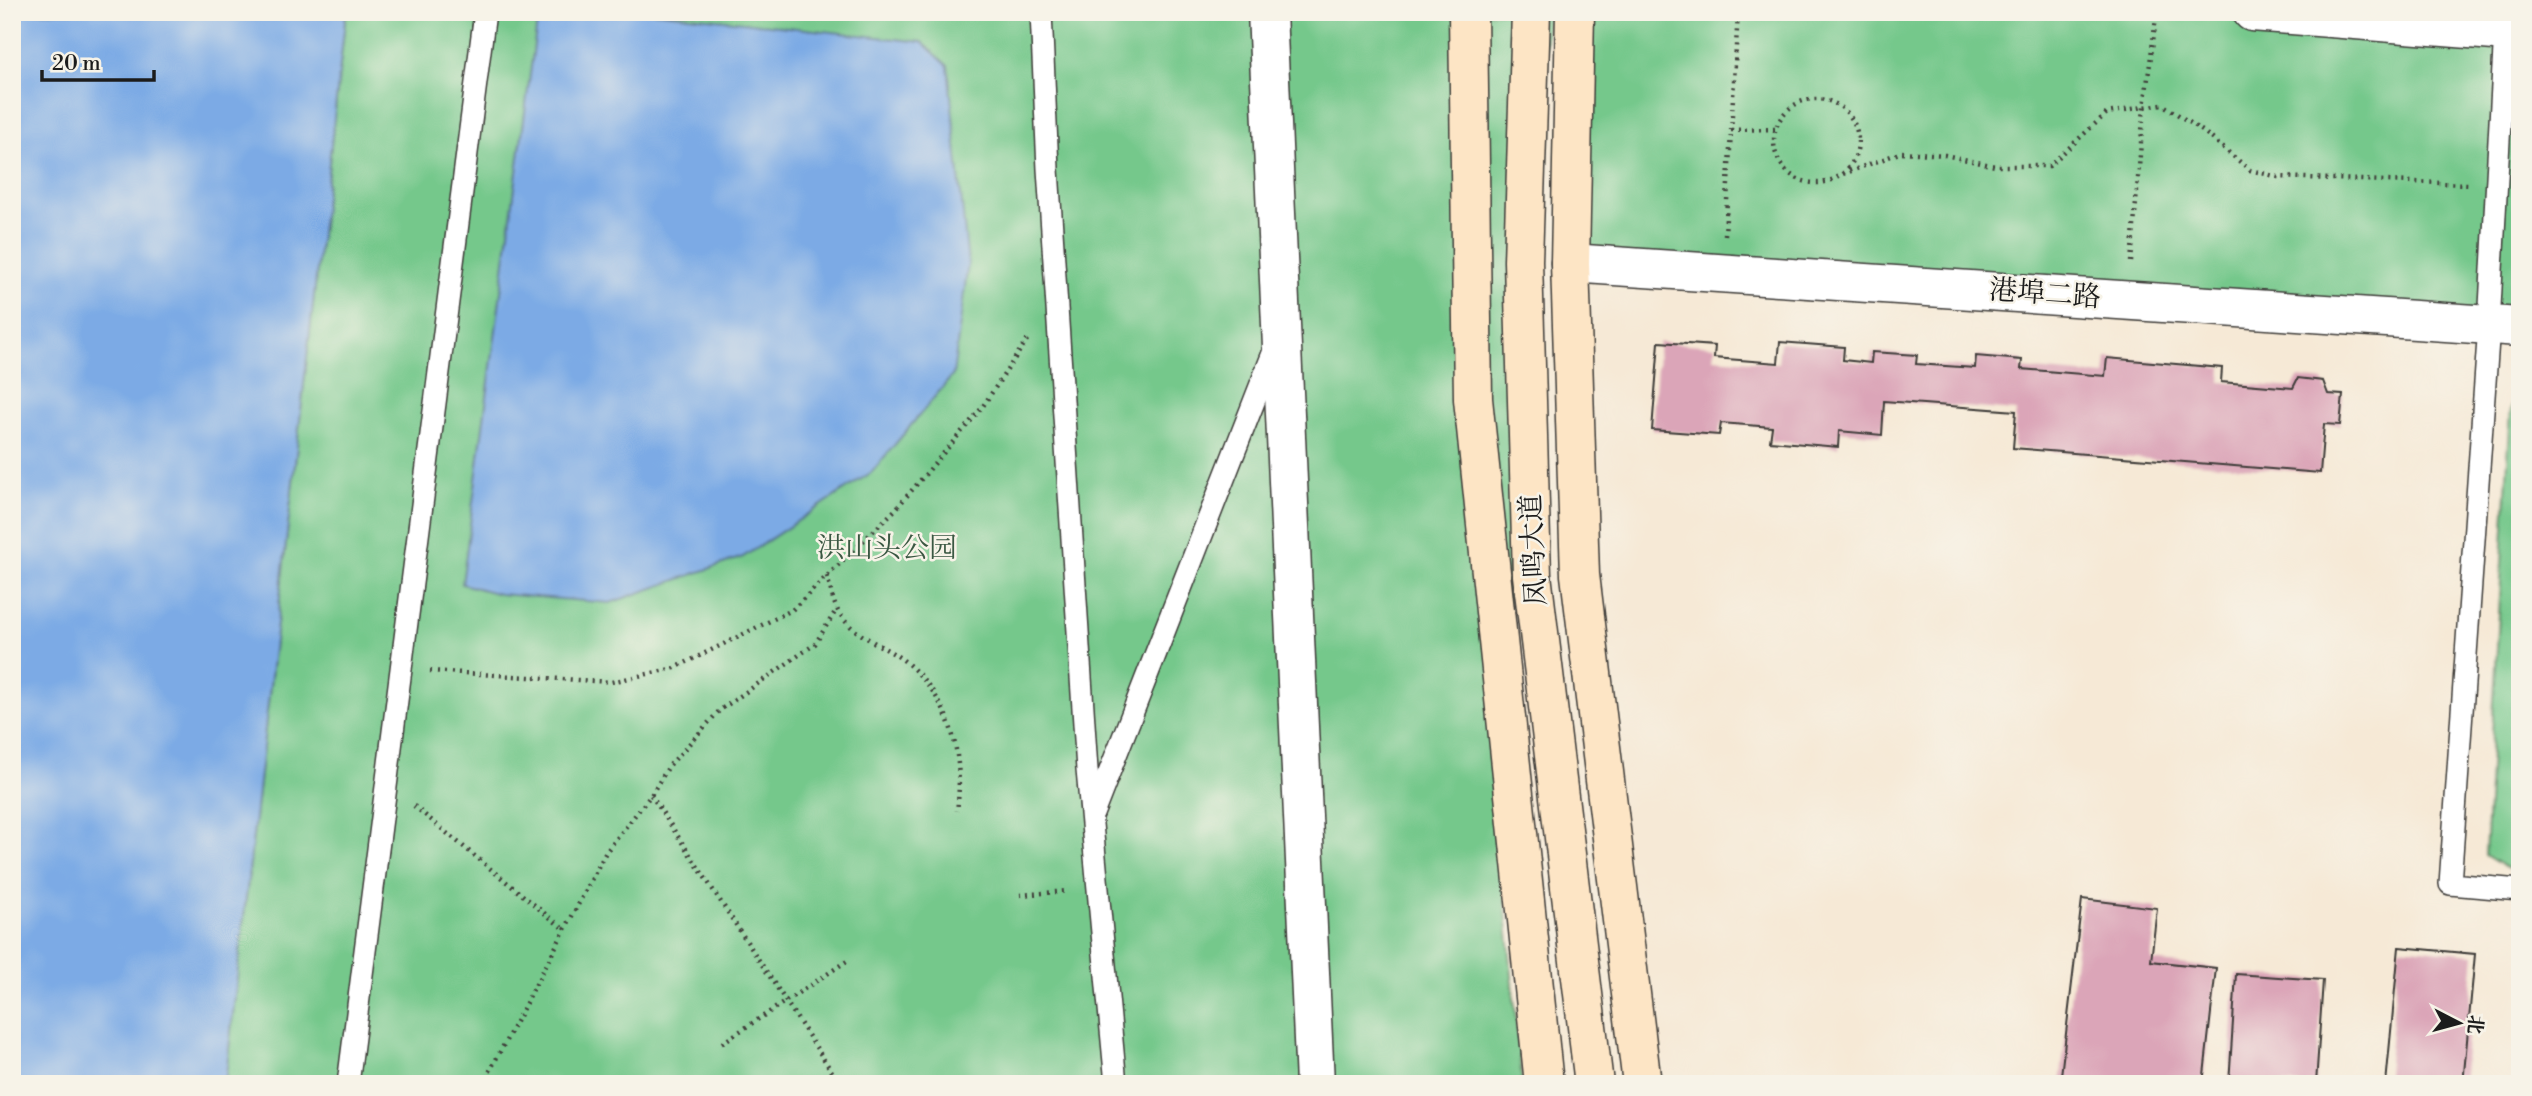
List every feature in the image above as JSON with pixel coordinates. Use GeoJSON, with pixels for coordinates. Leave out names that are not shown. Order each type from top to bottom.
{"type":"FeatureCollection","features":[{"type":"Feature","properties":{"kind":"main road"},"geometry":{"type":"LineString","coordinates":[[1468,12],[1473,398],[1544,1084]]}},
{"type":"Feature","properties":{"kind":"main road","name":"凤鸣大道"},"geometry":{"type":"LineString","coordinates":[[1531,12],[1523,261],[1532,575],[1594,1084]]}},
{"type":"Feature","properties":{"kind":"main road","name":"凤鸣大道"},"geometry":{"type":"LineString","coordinates":[[1575,12],[1570,263],[1580,575],[1642,1084]]}},
{"type":"Feature","properties":{"kind":"street"},"geometry":{"type":"LineString","coordinates":[[1267,12],[1315,1084]]}},
{"type":"Feature","properties":{"kind":"street"},"geometry":{"type":"LineString","coordinates":[[2252,12],[2510,26]]}},
{"type":"Feature","properties":{"kind":"street","name":"港埠二路"},"geometry":{"type":"LineString","coordinates":[[1570,263],[2505,326]]}},
{"type":"Feature","properties":{"kind":"lane"},"geometry":{"type":"LineString","coordinates":[[348,1084],[485,12]]}},
{"type":"Feature","properties":{"kind":"lane"},"geometry":{"type":"LineString","coordinates":[[1041,12],[1056,295],[1091,819],[1116,1084]]}},
{"type":"Feature","properties":{"kind":"lane"},"geometry":{"type":"LineString","coordinates":[[2510,26],[2505,326],[2450,884],[2520,890]]}},
{"type":"Feature","properties":{"kind":"lane"},"geometry":{"type":"LineString","coordinates":[[1091,819],[1280,333]]}},
{"type":"Feature","properties":{"kind":"path"},"geometry":{"type":"LineString","coordinates":[[1723,272],[1738,12]]}},
{"type":"Feature","properties":{"kind":"path"},"geometry":{"type":"LineString","coordinates":[[2128,300],[2144,107],[2157,12]]}},
{"type":"Feature","properties":{"kind":"path"},"geometry":{"type":"LineString","coordinates":[[1843,174],[1858,151],[1859,136],[1850,116],[1834,102],[1820,99],[1806,100],[1792,106],[1775,129],[1776,156],[1783,168],[1793,177],[1818,184],[1902,152],[1945,155],[1995,166],[2049,166],[2106,113],[2162,104],[2204,132],[2250,170],[2277,177],[2469,184]]}},
{"type":"Feature","properties":{"kind":"path"},"geometry":{"type":"LineString","coordinates":[[1731,130],[1775,129]]}},
{"type":"Feature","properties":{"kind":"path"},"geometry":{"type":"LineString","coordinates":[[401,669],[611,682],[675,668],[792,610],[895,510],[981,409],[1056,295]]}},
{"type":"Feature","properties":{"kind":"path"},"geometry":{"type":"LineString","coordinates":[[827,576],[837,609],[858,633],[907,663],[936,693],[955,734],[960,786],[957,811]]}},
{"type":"Feature","properties":{"kind":"path"},"geometry":{"type":"LineString","coordinates":[[484,1084],[606,852],[669,766],[720,710],[815,644],[837,609]]}},
{"type":"Feature","properties":{"kind":"path"},"geometry":{"type":"LineString","coordinates":[[386,782],[565,930]]}},
{"type":"Feature","properties":{"kind":"path"},"geometry":{"type":"LineString","coordinates":[[650,795],[840,1084]]}},
{"type":"Feature","properties":{"kind":"path"},"geometry":{"type":"LineString","coordinates":[[1020,895],[1098,888]]}},
{"type":"Feature","properties":{"kind":"path"},"geometry":{"type":"LineString","coordinates":[[722,1043],[846,961]]}},
{"type":"Feature","properties":{"kind":"green space","name":"洪山头公园"},"geometry":{"type":"Polygon","coordinates":[[[346,12],[1548,12],[1496,803],[1522,1084],[225,1084],[346,12]]]}},
{"type":"Feature","properties":{"kind":"green space"},"geometry":{"type":"Polygon","coordinates":[[[1575,12],[2252,12],[2520,33],[2520,327],[1570,263],[1575,12]]]}},
{"type":"Feature","properties":{"kind":"green space"},"geometry":{"type":"Polygon","coordinates":[[[2520,394],[2520,871],[2506,868],[2485,855],[2511,407],[2520,394]]]}},
{"type":"Feature","properties":{"kind":"water"},"geometry":{"type":"Polygon","coordinates":[[[12,12],[346,12],[225,1084],[12,1084],[12,12]]]}},
{"type":"Feature","properties":{"kind":"water"},"geometry":{"type":"Polygon","coordinates":[[[549,12],[654,12],[922,42],[948,66],[968,264],[953,375],[872,472],[743,557],[610,603],[499,594],[462,584],[537,22],[549,12]]]}},
{"type":"Feature","properties":{"kind":"building"},"geometry":{"type":"Polygon","coordinates":[[[1659,342],[1715,346],[1714,358],[1778,363],[1780,342],[1844,347],[1843,360],[1871,363],[1872,352],[1917,355],[1916,364],[1975,368],[1976,356],[2022,360],[2021,369],[2105,376],[2107,358],[2222,368],[2221,382],[2293,388],[2298,378],[2323,381],[2328,394],[2343,395],[2340,425],[2324,424],[2320,473],[2013,448],[2016,411],[1884,401],[1882,435],[1839,431],[1838,447],[1770,441],[1772,427],[1721,423],[1719,435],[1652,430],[1659,342]]]}},
{"type":"Feature","properties":{"kind":"building"},"geometry":{"type":"Polygon","coordinates":[[[2082,899],[2157,908],[2151,961],[2216,968],[2203,1084],[2060,1084],[2082,899]]]}},
{"type":"Feature","properties":{"kind":"building"},"geometry":{"type":"Polygon","coordinates":[[[2399,947],[2475,954],[2463,1084],[2386,1084],[2399,947]]]}},
{"type":"Feature","properties":{"kind":"building"},"geometry":{"type":"Polygon","coordinates":[[[2236,974],[2323,980],[2316,1084],[2229,1084],[2236,974]]]}},
{"type":"Feature","properties":{"kind":"building"},"geometry":{"type":"Polygon","coordinates":[[[2518,1062],[2520,1084],[2516,1084],[2518,1062]]]}}]}
